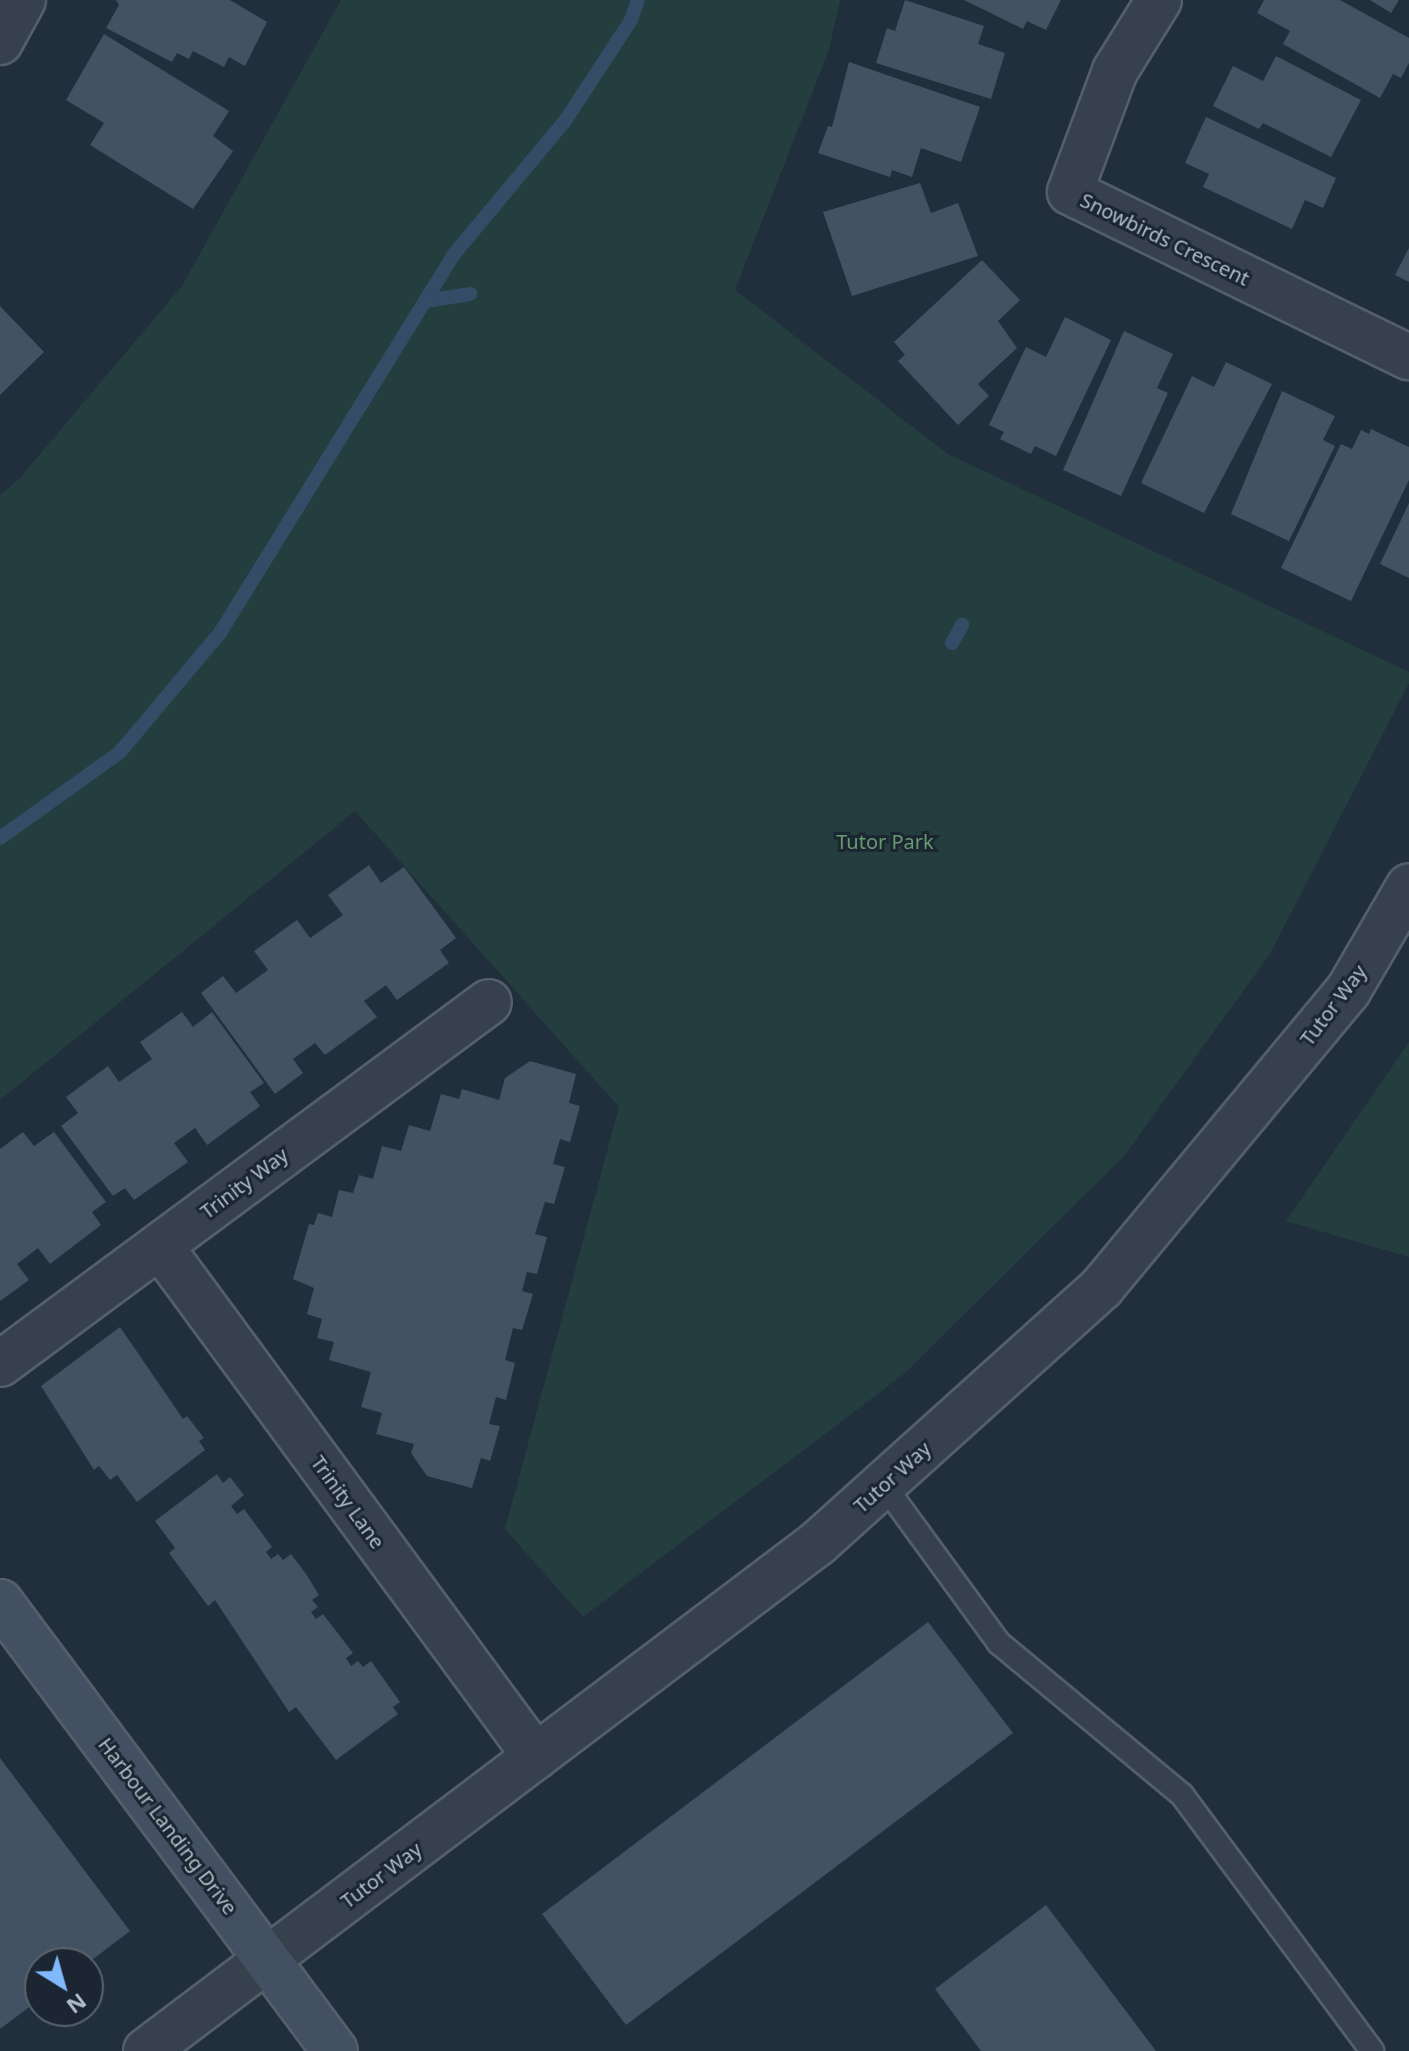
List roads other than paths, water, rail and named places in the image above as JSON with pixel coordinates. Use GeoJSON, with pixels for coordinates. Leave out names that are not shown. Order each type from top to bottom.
{"type":"FeatureCollection","features":[{"type":"Feature","properties":{"kind":"street"},"geometry":{"type":"LineString","coordinates":[[0,42],[23,0]]}},
{"type":"Feature","properties":{"kind":"street","name":"Snowbirds Crescent"},"geometry":{"type":"LineString","coordinates":[[1159,0],[1115,71],[1070,192],[1409,357]]}},
{"type":"Feature","properties":{"kind":"street","name":"Tutor Way"},"geometry":{"type":"LineString","coordinates":[[146,2051],[818,1543],[1102,1287],[1348,991],[1409,886]]}},
{"type":"Feature","properties":{"kind":"street","name":"Trinity Way"},"geometry":{"type":"LineString","coordinates":[[0,1364],[489,1002]]}},
{"type":"Feature","properties":{"kind":"street","name":"Trinity Lane"},"geometry":{"type":"LineString","coordinates":[[160,1246],[536,1757]]}},
{"type":"Feature","properties":{"kind":"street","name":"Harbour Landing Drive"},"geometry":{"type":"LineString","coordinates":[[0,1602],[335,2051]]}},
{"type":"Feature","properties":{"kind":"lane"},"geometry":{"type":"LineString","coordinates":[[883,1484],[999,1643],[1182,1795],[1372,2051]]}},
{"type":"Feature","properties":{"kind":"waterway"},"geometry":{"type":"LineString","coordinates":[[0,838],[120,752],[220,633],[455,253],[565,121],[631,20],[638,0]]}},
{"type":"Feature","properties":{"kind":"waterway"},"geometry":{"type":"LineString","coordinates":[[425,301],[470,294]]}},
{"type":"Feature","properties":{"kind":"waterway"},"geometry":{"type":"LineString","coordinates":[[952,643],[962,625]]}},
{"type":"Feature","properties":{"kind":"park label","name":"Tutor Park"},"geometry":{"type":"Point","coordinates":[885,841]}}]}
